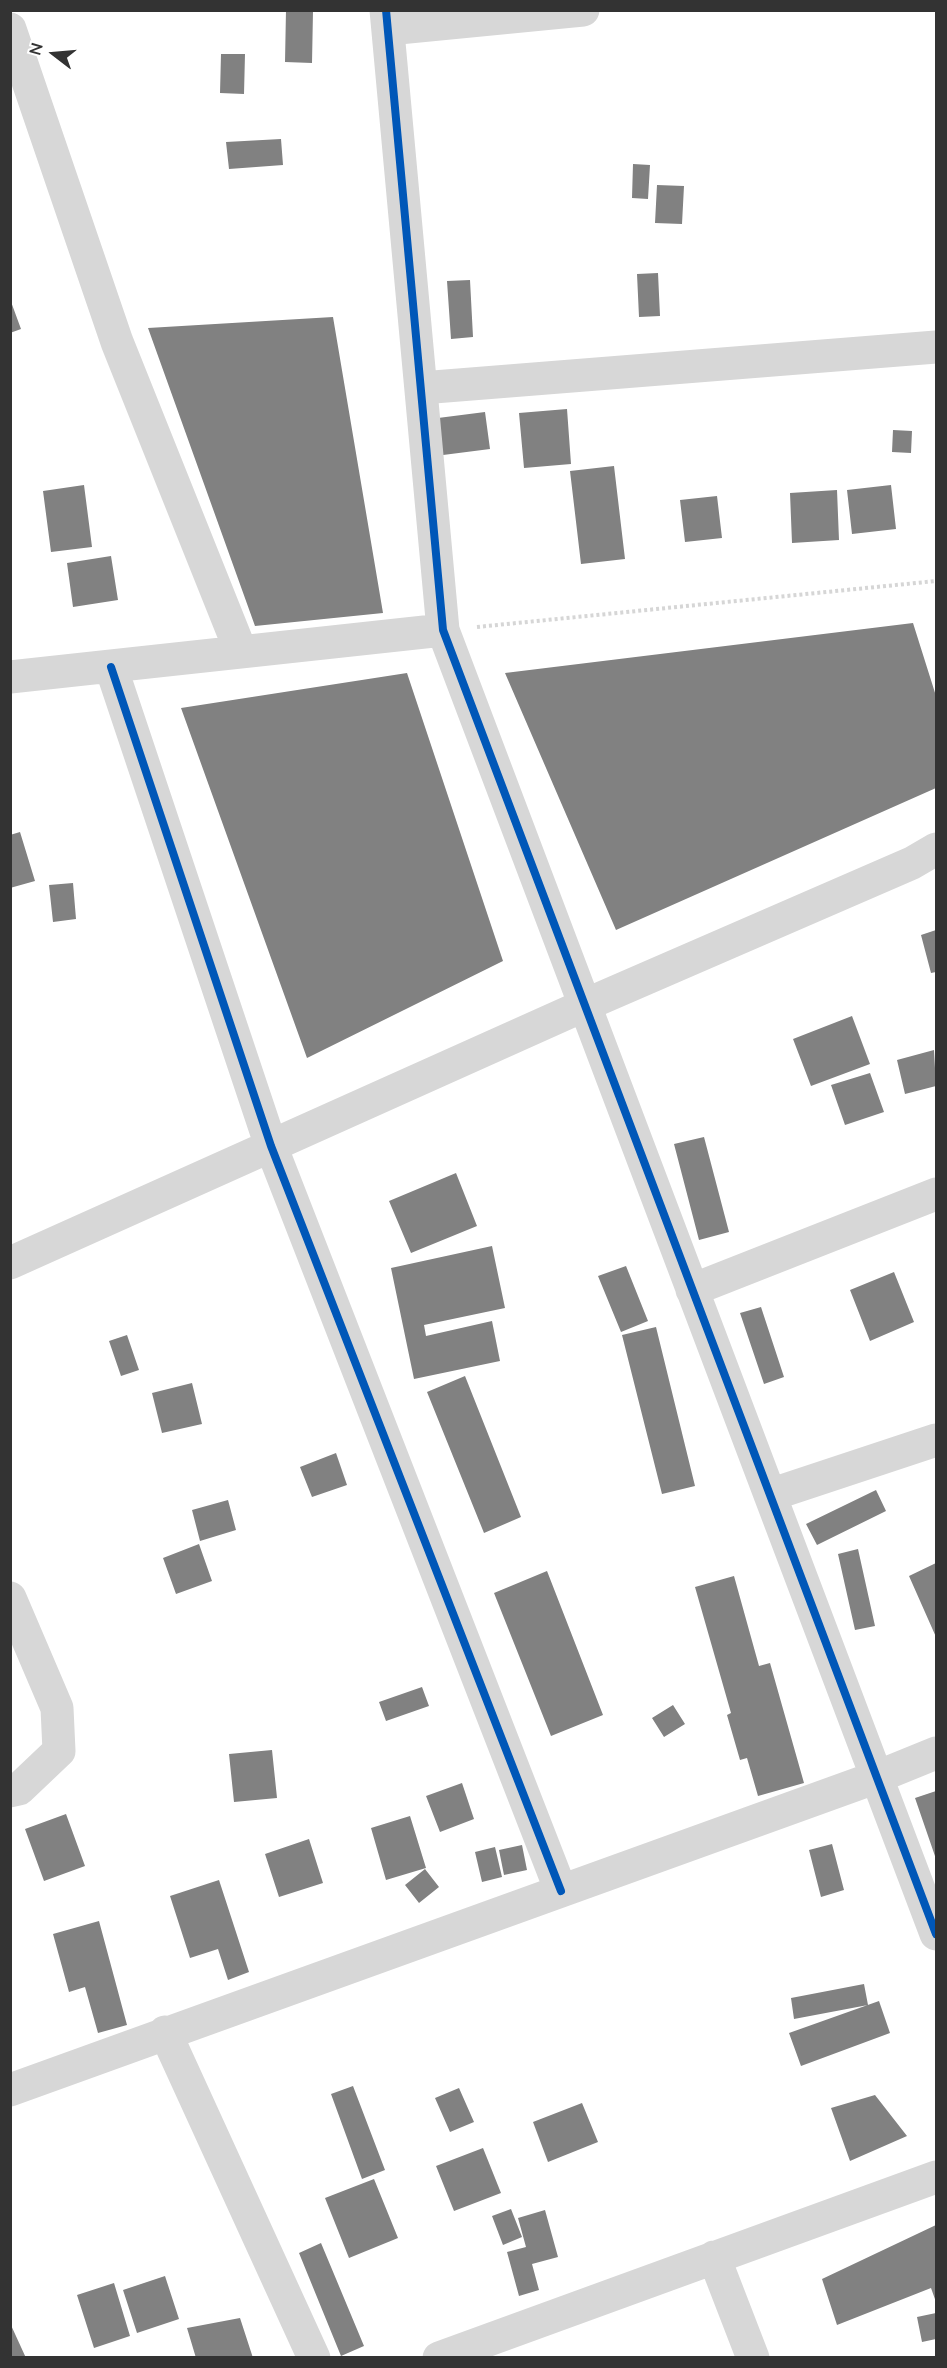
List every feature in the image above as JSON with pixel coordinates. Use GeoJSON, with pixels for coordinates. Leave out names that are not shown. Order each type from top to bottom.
{"type":"FeatureCollection","features":[{"type":"Feature","properties":{"kind":"street"},"geometry":{"type":"LineString","coordinates":[[583,10],[387,20],[443,630],[936,1934]]}},
{"type":"Feature","properties":{"kind":"street"},"geometry":{"type":"LineString","coordinates":[[10,29],[117,342],[241,652]]}},
{"type":"Feature","properties":{"kind":"street"},"geometry":{"type":"LineString","coordinates":[[421,388],[936,346]]}},
{"type":"Feature","properties":{"kind":"street"},"geometry":{"type":"LineString","coordinates":[[10,678],[443,630]]}},
{"type":"Feature","properties":{"kind":"street"},"geometry":{"type":"LineString","coordinates":[[111,667],[271,1146],[561,1892]]}},
{"type":"Feature","properties":{"kind":"street"},"geometry":{"type":"LineString","coordinates":[[10,1263],[585,1005],[912,863],[936,849]]}},
{"type":"Feature","properties":{"kind":"street"},"geometry":{"type":"LineString","coordinates":[[692,1290],[936,1194]]}},
{"type":"Feature","properties":{"kind":"street"},"geometry":{"type":"LineString","coordinates":[[770,1496],[936,1440]]}},
{"type":"Feature","properties":{"kind":"street"},"geometry":{"type":"LineString","coordinates":[[10,1598],[57,1708],[59,1751],[19,1789],[10,1791]]}},
{"type":"Feature","properties":{"kind":"street"},"geometry":{"type":"LineString","coordinates":[[10,2090],[165,2032],[877,1777],[936,1753]]}},
{"type":"Feature","properties":{"kind":"street"},"geometry":{"type":"LineString","coordinates":[[165,2032],[314,2358]]}},
{"type":"Feature","properties":{"kind":"street"},"geometry":{"type":"LineString","coordinates":[[439,2358],[936,2176]]}},
{"type":"Feature","properties":{"kind":"street"},"geometry":{"type":"LineString","coordinates":[[714,2257],[753,2358]]}},
{"type":"Feature","properties":{"kind":"path"},"geometry":{"type":"LineString","coordinates":[[443,630],[936,581]]}},
{"type":"Feature","properties":{"kind":"building"},"geometry":{"type":"Polygon","coordinates":[[[286,10],[313,11],[312,63],[285,62],[286,10]]]}},
{"type":"Feature","properties":{"kind":"building"},"geometry":{"type":"Polygon","coordinates":[[[221,54],[245,54],[244,94],[220,93],[221,54]]]}},
{"type":"Feature","properties":{"kind":"building"},"geometry":{"type":"Polygon","coordinates":[[[281,139],[283,165],[229,169],[226,142],[281,139]]]}},
{"type":"Feature","properties":{"kind":"building"},"geometry":{"type":"Polygon","coordinates":[[[633,164],[650,165],[648,199],[632,198],[633,164]]]}},
{"type":"Feature","properties":{"kind":"building"},"geometry":{"type":"Polygon","coordinates":[[[657,185],[684,186],[682,224],[655,223],[657,185]]]}},
{"type":"Feature","properties":{"kind":"building"},"geometry":{"type":"Polygon","coordinates":[[[658,273],[660,316],[639,317],[637,274],[658,273]]]}},
{"type":"Feature","properties":{"kind":"building"},"geometry":{"type":"Polygon","coordinates":[[[470,280],[473,337],[451,339],[447,281],[470,280]]]}},
{"type":"Feature","properties":{"kind":"building"},"geometry":{"type":"Polygon","coordinates":[[[10,299],[21,329],[10,333],[10,299]]]}},
{"type":"Feature","properties":{"kind":"building"},"geometry":{"type":"Polygon","coordinates":[[[333,317],[383,613],[255,626],[148,328],[333,317]]]}},
{"type":"Feature","properties":{"kind":"building"},"geometry":{"type":"Polygon","coordinates":[[[567,409],[571,464],[524,468],[519,413],[567,409]]]}},
{"type":"Feature","properties":{"kind":"building"},"geometry":{"type":"Polygon","coordinates":[[[485,412],[490,449],[443,455],[438,418],[485,412]]]}},
{"type":"Feature","properties":{"kind":"building"},"geometry":{"type":"Polygon","coordinates":[[[893,430],[912,431],[911,453],[892,452],[893,430]]]}},
{"type":"Feature","properties":{"kind":"building"},"geometry":{"type":"Polygon","coordinates":[[[614,466],[625,559],[581,564],[570,471],[614,466]]]}},
{"type":"Feature","properties":{"kind":"building"},"geometry":{"type":"Polygon","coordinates":[[[84,485],[92,547],[51,552],[43,491],[84,485]]]}},
{"type":"Feature","properties":{"kind":"building"},"geometry":{"type":"Polygon","coordinates":[[[891,485],[896,529],[852,534],[847,490],[891,485]]]}},
{"type":"Feature","properties":{"kind":"building"},"geometry":{"type":"Polygon","coordinates":[[[837,490],[839,540],[792,543],[790,493],[837,490]]]}},
{"type":"Feature","properties":{"kind":"building"},"geometry":{"type":"Polygon","coordinates":[[[717,496],[722,538],[685,542],[680,500],[717,496]]]}},
{"type":"Feature","properties":{"kind":"building"},"geometry":{"type":"Polygon","coordinates":[[[111,556],[118,600],[73,607],[67,563],[111,556]]]}},
{"type":"Feature","properties":{"kind":"building"},"geometry":{"type":"Polygon","coordinates":[[[913,623],[936,696],[936,788],[616,930],[505,673],[913,623]]]}},
{"type":"Feature","properties":{"kind":"building"},"geometry":{"type":"Polygon","coordinates":[[[407,673],[503,961],[307,1058],[181,708],[407,673]]]}},
{"type":"Feature","properties":{"kind":"building"},"geometry":{"type":"Polygon","coordinates":[[[20,832],[35,881],[10,888],[10,835],[20,832]]]}},
{"type":"Feature","properties":{"kind":"building"},"geometry":{"type":"Polygon","coordinates":[[[73,883],[76,919],[53,922],[49,885],[73,883]]]}},
{"type":"Feature","properties":{"kind":"building"},"geometry":{"type":"Polygon","coordinates":[[[936,930],[936,972],[931,973],[921,935],[936,930]]]}},
{"type":"Feature","properties":{"kind":"building"},"geometry":{"type":"Polygon","coordinates":[[[852,1016],[870,1064],[811,1086],[793,1039],[852,1016]]]}},
{"type":"Feature","properties":{"kind":"building"},"geometry":{"type":"Polygon","coordinates":[[[934,1050],[936,1086],[905,1094],[897,1060],[934,1050]]]}},
{"type":"Feature","properties":{"kind":"building"},"geometry":{"type":"Polygon","coordinates":[[[870,1073],[884,1112],[845,1125],[831,1085],[870,1073]]]}},
{"type":"Feature","properties":{"kind":"building"},"geometry":{"type":"Polygon","coordinates":[[[704,1137],[729,1232],[699,1240],[674,1144],[704,1137]]]}},
{"type":"Feature","properties":{"kind":"building"},"geometry":{"type":"Polygon","coordinates":[[[456,1173],[477,1226],[411,1253],[389,1201],[456,1173]]]}},
{"type":"Feature","properties":{"kind":"building"},"geometry":{"type":"Polygon","coordinates":[[[492,1246],[505,1308],[424,1325],[426,1336],[492,1321],[500,1361],[414,1379],[391,1268],[492,1246]]]}},
{"type":"Feature","properties":{"kind":"building"},"geometry":{"type":"Polygon","coordinates":[[[626,1266],[648,1321],[621,1332],[598,1276],[626,1266]]]}},
{"type":"Feature","properties":{"kind":"building"},"geometry":{"type":"Polygon","coordinates":[[[894,1272],[914,1322],[870,1341],[850,1290],[894,1272]]]}},
{"type":"Feature","properties":{"kind":"building"},"geometry":{"type":"Polygon","coordinates":[[[761,1307],[784,1377],[764,1384],[740,1313],[761,1307]]]}},
{"type":"Feature","properties":{"kind":"building"},"geometry":{"type":"Polygon","coordinates":[[[656,1327],[695,1486],[662,1494],[622,1335],[656,1327]]]}},
{"type":"Feature","properties":{"kind":"building"},"geometry":{"type":"Polygon","coordinates":[[[127,1335],[139,1370],[121,1376],[109,1341],[127,1335]]]}},
{"type":"Feature","properties":{"kind":"building"},"geometry":{"type":"Polygon","coordinates":[[[465,1376],[521,1517],[484,1533],[427,1392],[465,1376]]]}},
{"type":"Feature","properties":{"kind":"building"},"geometry":{"type":"Polygon","coordinates":[[[192,1383],[202,1424],[162,1433],[152,1393],[192,1383]]]}},
{"type":"Feature","properties":{"kind":"building"},"geometry":{"type":"Polygon","coordinates":[[[336,1453],[347,1485],[312,1497],[300,1467],[336,1453]]]}},
{"type":"Feature","properties":{"kind":"building"},"geometry":{"type":"Polygon","coordinates":[[[876,1490],[886,1511],[817,1545],[806,1524],[876,1490]]]}},
{"type":"Feature","properties":{"kind":"building"},"geometry":{"type":"Polygon","coordinates":[[[228,1500],[236,1530],[200,1541],[192,1510],[228,1500]]]}},
{"type":"Feature","properties":{"kind":"building"},"geometry":{"type":"Polygon","coordinates":[[[199,1544],[212,1581],[176,1594],[163,1558],[199,1544]]]}},
{"type":"Feature","properties":{"kind":"building"},"geometry":{"type":"Polygon","coordinates":[[[858,1549],[875,1626],[855,1630],[838,1554],[858,1549]]]}},
{"type":"Feature","properties":{"kind":"building"},"geometry":{"type":"Polygon","coordinates":[[[936,1563],[936,1637],[909,1576],[936,1563]]]}},
{"type":"Feature","properties":{"kind":"building"},"geometry":{"type":"Polygon","coordinates":[[[547,1571],[603,1715],[551,1736],[494,1593],[547,1571]]]}},
{"type":"Feature","properties":{"kind":"building"},"geometry":{"type":"Polygon","coordinates":[[[734,1576],[759,1666],[770,1663],[804,1783],[758,1796],[747,1758],[740,1760],[727,1715],[731,1713],[695,1587],[734,1576]]]}},
{"type":"Feature","properties":{"kind":"building"},"geometry":{"type":"Polygon","coordinates":[[[422,1687],[429,1706],[386,1721],[379,1702],[422,1687]]]}},
{"type":"Feature","properties":{"kind":"building"},"geometry":{"type":"Polygon","coordinates":[[[673,1705],[685,1724],[664,1737],[652,1718],[673,1705]]]}},
{"type":"Feature","properties":{"kind":"building"},"geometry":{"type":"Polygon","coordinates":[[[272,1750],[277,1798],[234,1802],[229,1754],[272,1750]]]}},
{"type":"Feature","properties":{"kind":"building"},"geometry":{"type":"Polygon","coordinates":[[[462,1783],[474,1819],[440,1832],[426,1796],[462,1783]]]}},
{"type":"Feature","properties":{"kind":"building"},"geometry":{"type":"Polygon","coordinates":[[[936,1791],[936,1859],[915,1798],[936,1791]]]}},
{"type":"Feature","properties":{"kind":"building"},"geometry":{"type":"Polygon","coordinates":[[[66,1814],[85,1866],[44,1881],[25,1829],[66,1814]]]}},
{"type":"Feature","properties":{"kind":"building"},"geometry":{"type":"Polygon","coordinates":[[[410,1816],[426,1868],[386,1880],[371,1828],[410,1816]]]}},
{"type":"Feature","properties":{"kind":"building"},"geometry":{"type":"Polygon","coordinates":[[[309,1839],[323,1883],[279,1897],[265,1854],[309,1839]]]}},
{"type":"Feature","properties":{"kind":"building"},"geometry":{"type":"Polygon","coordinates":[[[832,1844],[844,1890],[821,1897],[809,1850],[832,1844]]]}},
{"type":"Feature","properties":{"kind":"building"},"geometry":{"type":"Polygon","coordinates":[[[522,1845],[527,1870],[504,1875],[499,1850],[522,1845]]]}},
{"type":"Feature","properties":{"kind":"building"},"geometry":{"type":"Polygon","coordinates":[[[495,1847],[502,1877],[482,1882],[475,1852],[495,1847]]]}},
{"type":"Feature","properties":{"kind":"building"},"geometry":{"type":"Polygon","coordinates":[[[425,1869],[439,1887],[419,1903],[405,1885],[425,1869]]]}},
{"type":"Feature","properties":{"kind":"building"},"geometry":{"type":"Polygon","coordinates":[[[219,1880],[249,1972],[228,1980],[218,1949],[190,1958],[170,1896],[219,1880]]]}},
{"type":"Feature","properties":{"kind":"building"},"geometry":{"type":"Polygon","coordinates":[[[99,1921],[127,2025],[98,2033],[85,1987],[69,1992],[53,1934],[99,1921]]]}},
{"type":"Feature","properties":{"kind":"building"},"geometry":{"type":"Polygon","coordinates":[[[864,1984],[868,2005],[794,2019],[791,1998],[864,1984]]]}},
{"type":"Feature","properties":{"kind":"building"},"geometry":{"type":"Polygon","coordinates":[[[879,2001],[890,2033],[801,2066],[789,2033],[879,2001]]]}},
{"type":"Feature","properties":{"kind":"building"},"geometry":{"type":"Polygon","coordinates":[[[353,2086],[385,2170],[362,2179],[331,2094],[353,2086]]]}},
{"type":"Feature","properties":{"kind":"building"},"geometry":{"type":"Polygon","coordinates":[[[459,2088],[474,2122],[450,2132],[435,2098],[459,2088]]]}},
{"type":"Feature","properties":{"kind":"building"},"geometry":{"type":"Polygon","coordinates":[[[875,2095],[907,2136],[850,2161],[831,2108],[875,2095]]]}},
{"type":"Feature","properties":{"kind":"building"},"geometry":{"type":"Polygon","coordinates":[[[582,2103],[598,2142],[548,2162],[533,2122],[582,2103]]]}},
{"type":"Feature","properties":{"kind":"building"},"geometry":{"type":"Polygon","coordinates":[[[483,2148],[501,2193],[454,2211],[436,2166],[483,2148]]]}},
{"type":"Feature","properties":{"kind":"building"},"geometry":{"type":"Polygon","coordinates":[[[374,2179],[398,2238],[349,2258],[325,2198],[374,2179]]]}},
{"type":"Feature","properties":{"kind":"building"},"geometry":{"type":"Polygon","coordinates":[[[511,2209],[522,2237],[503,2245],[492,2216],[511,2209]]]}},
{"type":"Feature","properties":{"kind":"building"},"geometry":{"type":"Polygon","coordinates":[[[545,2210],[558,2257],[532,2264],[539,2290],[519,2296],[507,2252],[526,2247],[518,2218],[545,2210]]]}},
{"type":"Feature","properties":{"kind":"building"},"geometry":{"type":"Polygon","coordinates":[[[936,2225],[936,2302],[931,2288],[837,2325],[822,2279],[936,2225]]]}},
{"type":"Feature","properties":{"kind":"building"},"geometry":{"type":"Polygon","coordinates":[[[321,2243],[364,2346],[341,2356],[299,2253],[321,2243]]]}},
{"type":"Feature","properties":{"kind":"building"},"geometry":{"type":"Polygon","coordinates":[[[165,2276],[179,2319],[137,2333],[123,2290],[165,2276]]]}},
{"type":"Feature","properties":{"kind":"building"},"geometry":{"type":"Polygon","coordinates":[[[114,2283],[130,2336],[94,2348],[77,2295],[114,2283]]]}},
{"type":"Feature","properties":{"kind":"building"},"geometry":{"type":"Polygon","coordinates":[[[936,2313],[936,2339],[922,2342],[917,2317],[936,2313]]]}},
{"type":"Feature","properties":{"kind":"building"},"geometry":{"type":"Polygon","coordinates":[[[240,2318],[253,2358],[196,2358],[187,2328],[240,2318]]]}},
{"type":"Feature","properties":{"kind":"building"},"geometry":{"type":"Polygon","coordinates":[[[10,2323],[26,2358],[10,2358],[10,2323]]]}},
{"type":"Feature","properties":{"kind":"cycle path"},"geometry":{"type":"LineString","coordinates":[[386,10],[443,630],[936,1934]]}},
{"type":"Feature","properties":{"kind":"cycle path"},"geometry":{"type":"LineString","coordinates":[[111,667],[271,1146],[561,1891]]}}]}
